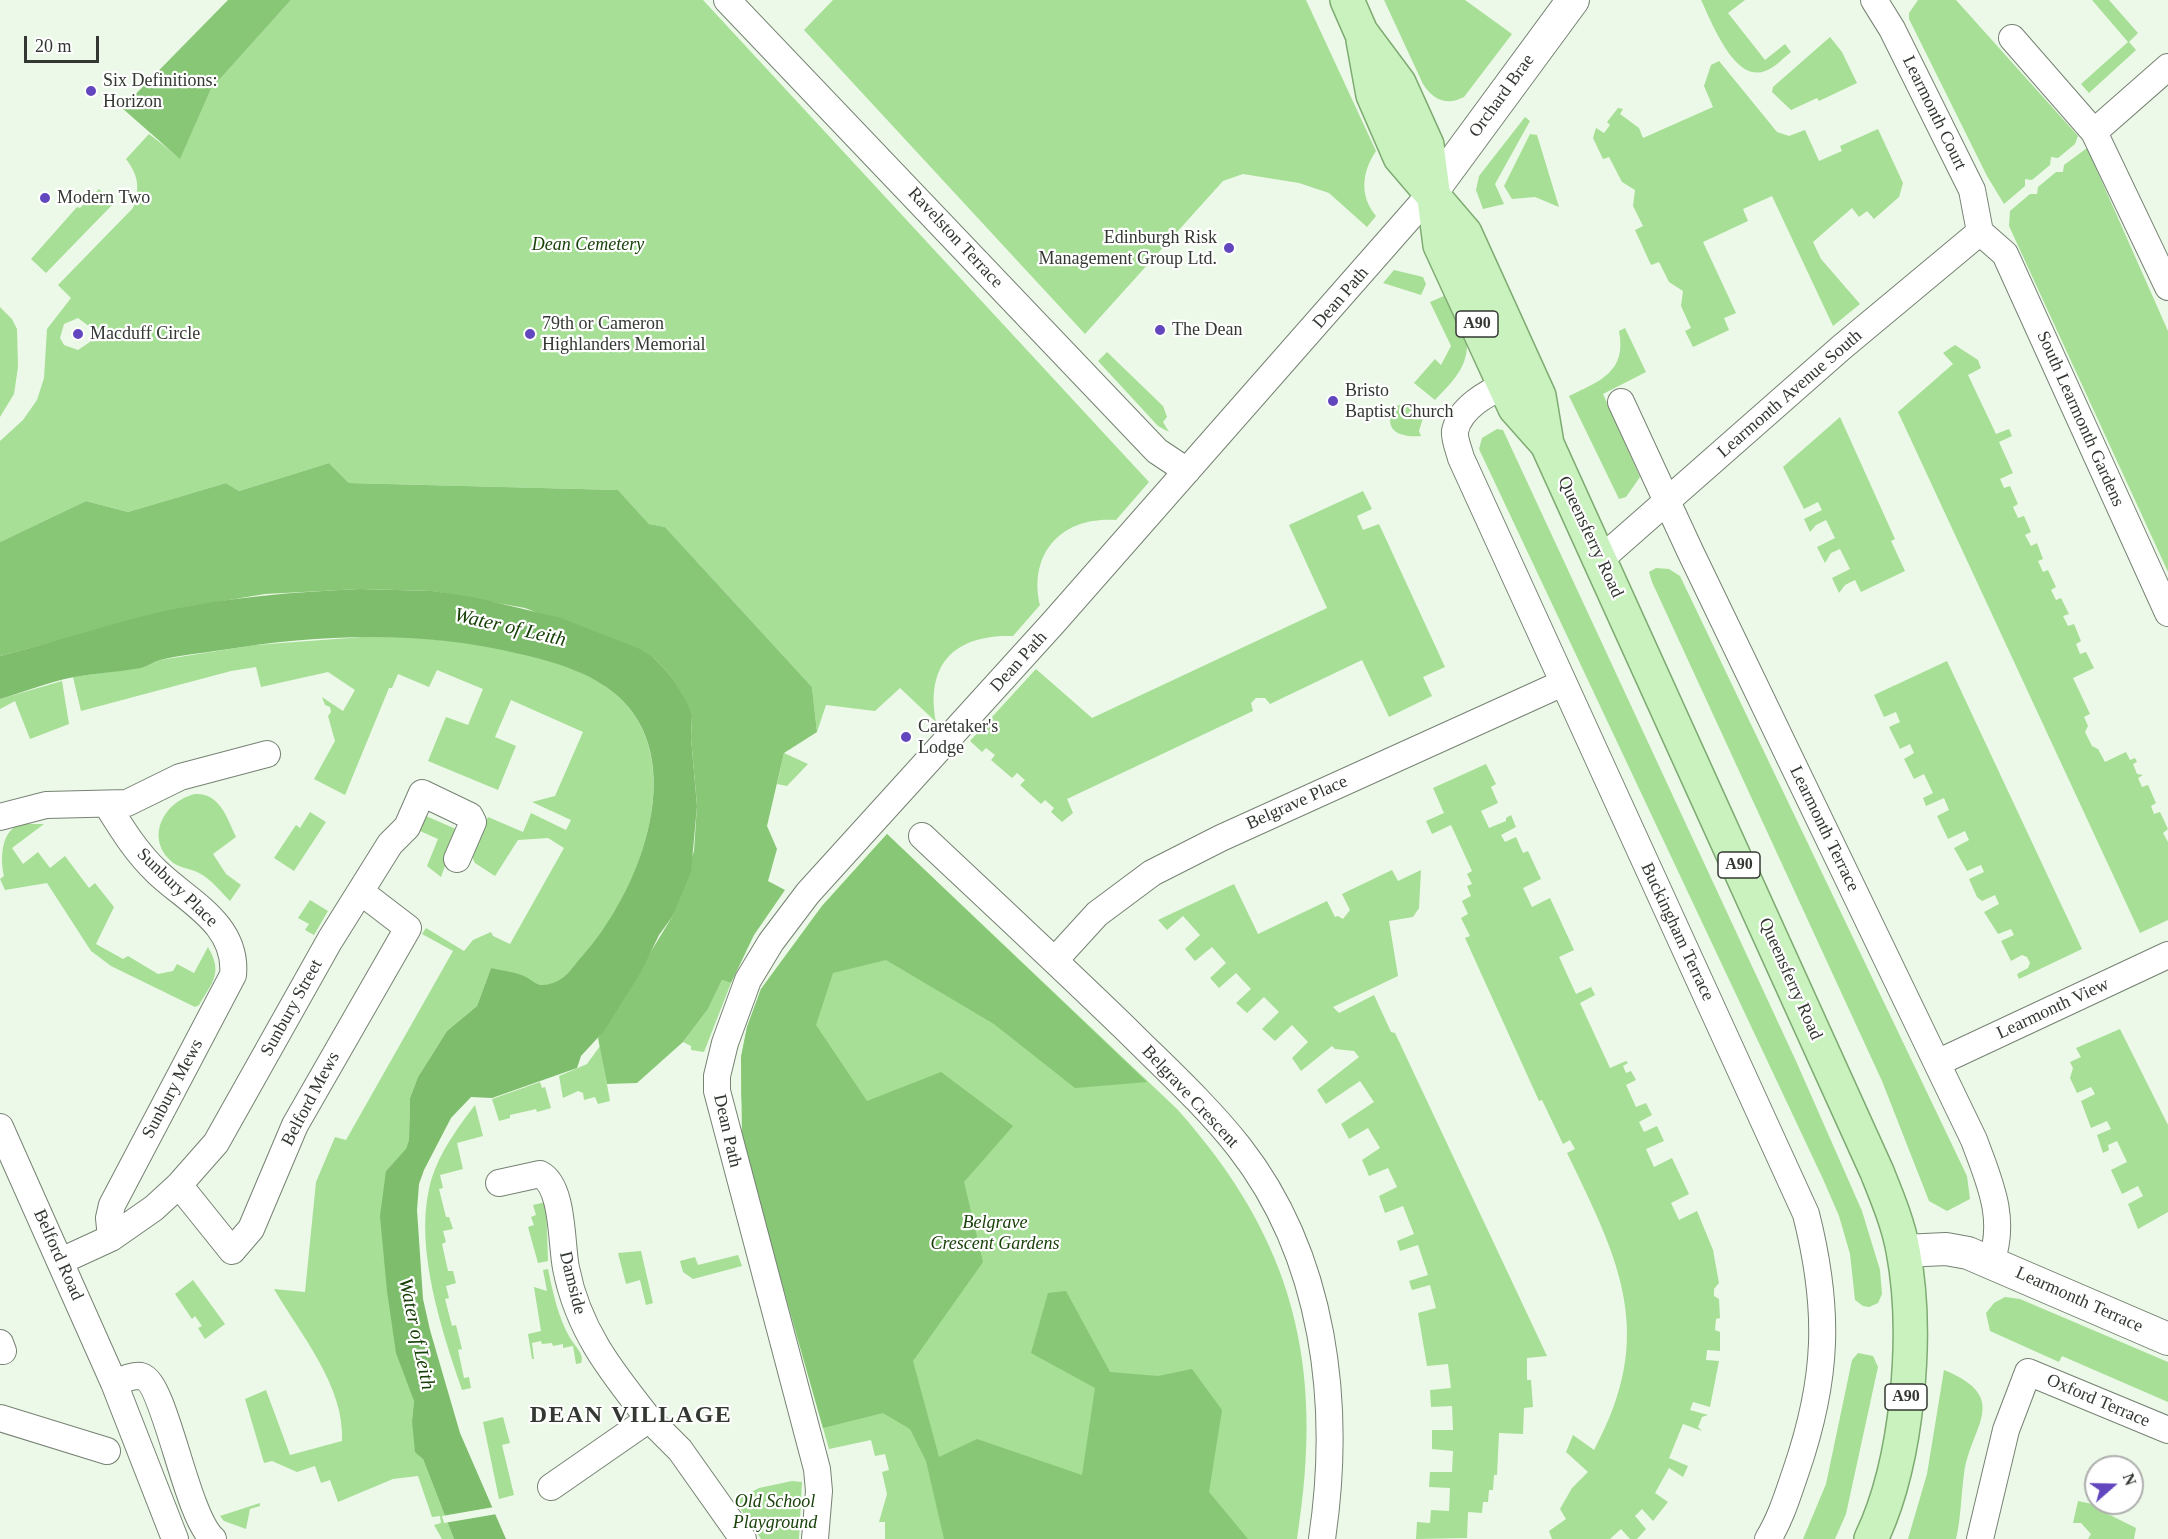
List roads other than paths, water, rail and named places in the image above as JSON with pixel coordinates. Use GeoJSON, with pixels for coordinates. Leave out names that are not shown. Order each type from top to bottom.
{"type":"FeatureCollection","features":[{"type":"Feature","properties":{"kind":"main road","name":"Queensferry Road"},"geometry":{"type":"LineString","coordinates":[[1347,0],[1361,32],[1398,83],[1427,145],[1431,193],[1440,245],[1517,379],[1515,408],[1547,444],[1601,559],[1877,1172],[1897,1224],[1903,1251],[1908,1313],[1905,1410],[1890,1490],[1871,1539]]}},
{"type":"Feature","properties":{"kind":"street","name":"Ravelston Terrace"},"geometry":{"type":"LineString","coordinates":[[727,0],[944,224],[1157,451],[1187,471]]}},
{"type":"Feature","properties":{"kind":"street","name":"Orchard Brae"},"geometry":{"type":"LineString","coordinates":[[1431,193],[1573,0]]}},
{"type":"Feature","properties":{"kind":"street","name":"Learmonth Court"},"geometry":{"type":"LineString","coordinates":[[1874,0],[1892,29],[1972,190],[1980,232]]}},
{"type":"Feature","properties":{"kind":"street"},"geometry":{"type":"LineString","coordinates":[[2012,38],[2094,132],[2168,287]]}},
{"type":"Feature","properties":{"kind":"street"},"geometry":{"type":"LineString","coordinates":[[2094,132],[2168,67]]}},
{"type":"Feature","properties":{"kind":"street","name":"Dean Path"},"geometry":{"type":"LineString","coordinates":[[815,1539],[819,1491],[813,1454],[717,1091],[720,1059],[748,980],[771,942],[808,893],[992,692],[1431,193]]}},
{"type":"Feature","properties":{"kind":"street","name":"Learmonth Avenue South"},"geometry":{"type":"LineString","coordinates":[[1601,559],[1842,347],[1980,232]]}},
{"type":"Feature","properties":{"kind":"street","name":"South Learmonth Gardens"},"geometry":{"type":"LineString","coordinates":[[1980,232],[2005,254],[2168,613]]}},
{"type":"Feature","properties":{"kind":"street","name":"Buckingham Terrace"},"geometry":{"type":"LineString","coordinates":[[1517,379],[1476,402],[1464,414],[1455,431],[1457,445],[1465,468],[1806,1214],[1814,1246],[1821,1279],[1824,1328],[1819,1383],[1801,1457],[1768,1539]]}},
{"type":"Feature","properties":{"kind":"street","name":"Learmonth Terrace"},"geometry":{"type":"LineString","coordinates":[[1621,402],[1974,1140],[1996,1199],[1999,1222],[1996,1247],[1991,1262]]}},
{"type":"Feature","properties":{"kind":"street","name":"Belgrave Place"},"geometry":{"type":"LineString","coordinates":[[1055,960],[1108,904],[1167,865],[1230,833],[1563,683]]}},
{"type":"Feature","properties":{"kind":"street"},"geometry":{"type":"LineString","coordinates":[[0,817],[46,805],[106,805],[136,800],[180,777],[267,754]]}},
{"type":"Feature","properties":{"kind":"street","name":"Sunbury Street"},"geometry":{"type":"LineString","coordinates":[[61,1261],[111,1238],[154,1208],[179,1185],[216,1143],[330,940],[390,844],[407,827],[422,793],[470,816],[472,822],[457,859]]}},
{"type":"Feature","properties":{"kind":"street","name":"Sunbury Place"},"geometry":{"type":"LineString","coordinates":[[106,805],[147,862],[204,910],[226,941]]}},
{"type":"Feature","properties":{"kind":"street","name":"Belgrave Crescent"},"geometry":{"type":"LineString","coordinates":[[922,836],[1055,960],[1223,1128],[1251,1165],[1292,1237],[1310,1291],[1329,1390],[1330,1460],[1322,1539]]}},
{"type":"Feature","properties":{"kind":"street","name":"Belford Mews"},"geometry":{"type":"LineString","coordinates":[[179,1185],[232,1251],[251,1229],[295,1125],[408,928],[361,892]]}},
{"type":"Feature","properties":{"kind":"street","name":"Sunbury Mews"},"geometry":{"type":"LineString","coordinates":[[111,1238],[109,1218],[112,1204],[233,975],[232,957],[226,941]]}},
{"type":"Feature","properties":{"kind":"street","name":"Learmonth View"},"geometry":{"type":"LineString","coordinates":[[1937,1063],[2168,955]]}},
{"type":"Feature","properties":{"kind":"street","name":"Belford Road"},"geometry":{"type":"LineString","coordinates":[[2,1135],[61,1261],[114,1383],[175,1539]]}},
{"type":"Feature","properties":{"kind":"street","name":"Damside"},"geometry":{"type":"LineString","coordinates":[[500,1183],[540,1174],[551,1182],[557,1202],[565,1266],[578,1316],[628,1395],[673,1441],[696,1470],[743,1539]]}},
{"type":"Feature","properties":{"kind":"street","name":"Learmonth Terrace"},"geometry":{"type":"LineString","coordinates":[[1903,1251],[1954,1250],[1991,1262],[2168,1339]]}},
{"type":"Feature","properties":{"kind":"street","name":"Oxford Terrace"},"geometry":{"type":"LineString","coordinates":[[1980,1539],[2006,1430],[2028,1372],[2168,1430]]}},
{"type":"Feature","properties":{"kind":"street"},"geometry":{"type":"LineString","coordinates":[[114,1383],[133,1376],[149,1381],[161,1407],[198,1518],[213,1539]]}},
{"type":"Feature","properties":{"kind":"street"},"geometry":{"type":"LineString","coordinates":[[0,1418],[107,1451]]}},
{"type":"Feature","properties":{"kind":"street"},"geometry":{"type":"LineString","coordinates":[[551,1487],[649,1419]]}},
{"type":"Feature","properties":{"kind":"water","name":"Water of Leith"},"geometry":{"type":"Polygon","coordinates":[[[360,589],[432,591],[473,597],[561,618],[640,649],[654,658],[670,675],[692,715],[691,738],[697,806],[691,872],[672,917],[659,935],[641,972],[604,1031],[581,1056],[577,1068],[492,1098],[471,1097],[451,1118],[419,1184],[417,1210],[423,1299],[430,1330],[460,1433],[506,1539],[454,1539],[423,1459],[415,1452],[412,1421],[414,1401],[396,1353],[387,1291],[380,1216],[386,1171],[406,1149],[409,1140],[410,1098],[418,1077],[447,1031],[477,1006],[491,968],[522,975],[539,984],[545,985],[560,980],[572,969],[603,930],[621,900],[636,867],[648,831],[653,796],[652,761],[642,729],[623,701],[601,683],[575,670],[534,657],[483,646],[408,638],[296,640],[191,654],[160,660],[141,668],[65,679],[0,699],[0,656],[143,616],[188,606],[262,596],[360,589]]]}},
{"type":"Feature","properties":{"kind":"place","name":"Six Definitions: Horizon"},"geometry":{"type":"Point","coordinates":[91,91]}},
{"type":"Feature","properties":{"kind":"place","name":"Modern Two"},"geometry":{"type":"Point","coordinates":[45,198]}},
{"type":"Feature","properties":{"kind":"place","name":"Edinburgh Risk Management Group Ltd."},"geometry":{"type":"Point","coordinates":[1229,248]}},
{"type":"Feature","properties":{"kind":"place","name":"The Dean"},"geometry":{"type":"Point","coordinates":[1160,330]}},
{"type":"Feature","properties":{"kind":"place","name":"Macduff Circle"},"geometry":{"type":"Point","coordinates":[78,334]}},
{"type":"Feature","properties":{"kind":"place","name":"79th or Cameron Highlanders Memorial"},"geometry":{"type":"Point","coordinates":[530,334]}},
{"type":"Feature","properties":{"kind":"place","name":"Bristo Baptist Church"},"geometry":{"type":"Point","coordinates":[1333,401]}},
{"type":"Feature","properties":{"kind":"place","name":"Caretaker's Lodge"},"geometry":{"type":"Point","coordinates":[906,737]}},
{"type":"Feature","properties":{"kind":"district","name":"DEAN VILLAGE"},"geometry":{"type":"Point","coordinates":[631,1416]}},
{"type":"Feature","properties":{"kind":"park label","name":"Dean Cemetery"},"geometry":{"type":"Point","coordinates":[588,245]}},
{"type":"Feature","properties":{"kind":"park label","name":"Belgrave Crescent Gardens"},"geometry":{"type":"Point","coordinates":[995,1233]}},
{"type":"Feature","properties":{"kind":"park label","name":"Old School Playground"},"geometry":{"type":"Point","coordinates":[775,1512]}}]}
